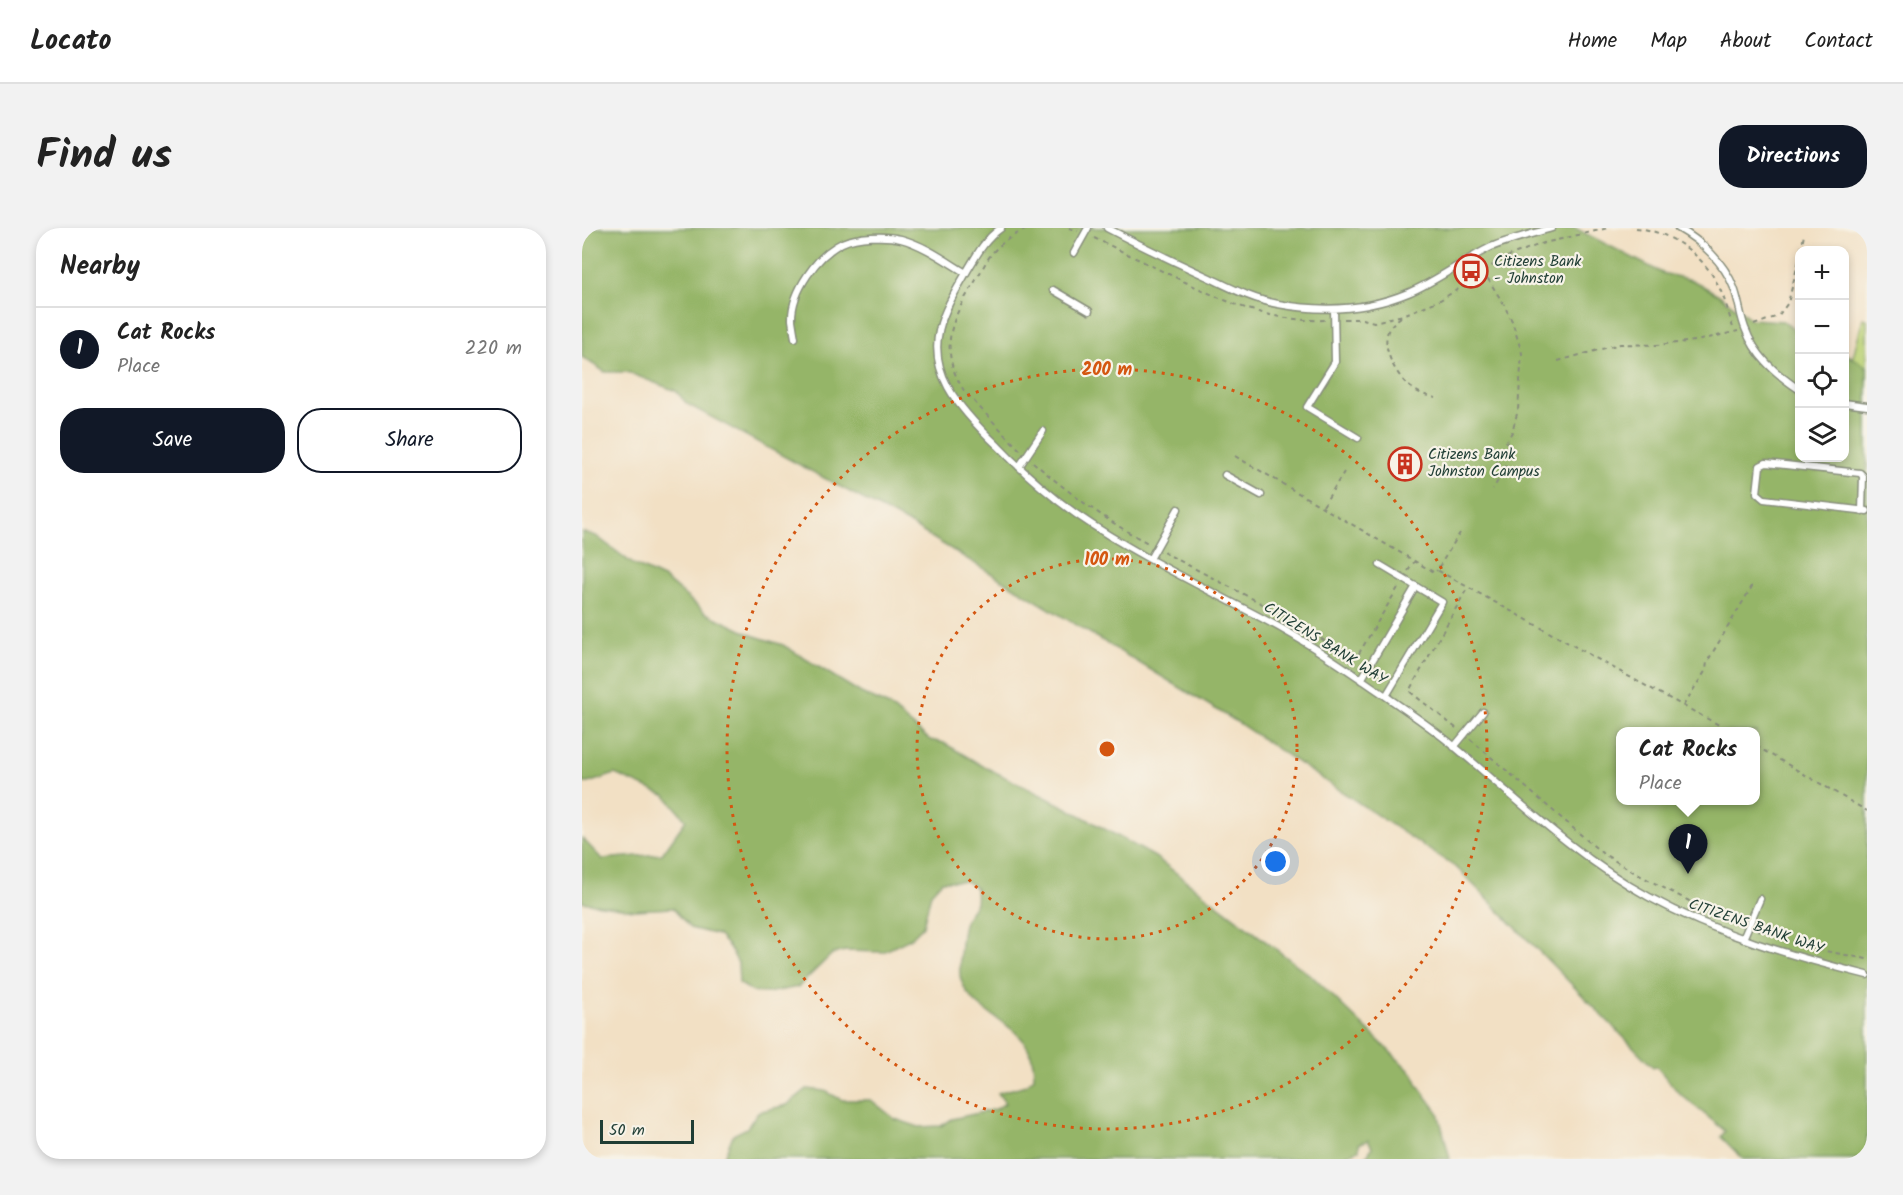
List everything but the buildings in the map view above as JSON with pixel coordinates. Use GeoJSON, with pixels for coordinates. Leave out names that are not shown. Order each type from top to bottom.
{"type":"FeatureCollection","features":[{"type":"Feature","properties":{"kind":"lane","name":"CITIZENS BANK WAY"},"geometry":{"type":"LineString","coordinates":[[1001,228],[984,242],[940,321],[936,342],[940,369],[956,400],[985,434],[1051,495],[1078,515],[1150,558],[1287,632],[1386,696],[1454,747],[1559,837],[1605,871],[1684,915],[1743,939],[1807,960],[1867,975]]}},
{"type":"Feature","properties":{"kind":"lane"},"geometry":{"type":"LineString","coordinates":[[1107,228],[1249,296],[1276,304],[1334,309],[1365,305],[1406,294],[1509,240],[1552,228]]}},
{"type":"Feature","properties":{"kind":"lane"},"geometry":{"type":"LineString","coordinates":[[1678,228],[1703,245],[1722,268],[1733,286],[1745,328],[1767,364],[1795,387]]}},
{"type":"Feature","properties":{"kind":"lane"},"geometry":{"type":"LineString","coordinates":[[1074,253],[1087,231]]}},
{"type":"Feature","properties":{"kind":"lane"},"geometry":{"type":"LineString","coordinates":[[795,338],[792,319],[795,302],[804,282],[818,261],[843,243],[874,237],[900,238],[916,244],[966,273]]}},
{"type":"Feature","properties":{"kind":"lane"},"geometry":{"type":"LineString","coordinates":[[1053,290],[1089,311]]}},
{"type":"Feature","properties":{"kind":"lane"},"geometry":{"type":"LineString","coordinates":[[1334,309],[1335,362],[1307,407],[1358,438]]}},
{"type":"Feature","properties":{"kind":"lane"},"geometry":{"type":"LineString","coordinates":[[1849,404],[1867,406]]}},
{"type":"Feature","properties":{"kind":"lane"},"geometry":{"type":"LineString","coordinates":[[1019,467],[1043,431]]}},
{"type":"Feature","properties":{"kind":"lane"},"geometry":{"type":"LineString","coordinates":[[1766,463],[1860,473],[1863,476],[1864,511],[1764,499],[1757,493],[1760,466],[1766,463]]}},
{"type":"Feature","properties":{"kind":"lane"},"geometry":{"type":"LineString","coordinates":[[1225,475],[1261,495]]}},
{"type":"Feature","properties":{"kind":"lane"},"geometry":{"type":"LineString","coordinates":[[1150,558],[1178,509]]}},
{"type":"Feature","properties":{"kind":"lane"},"geometry":{"type":"LineString","coordinates":[[1380,564],[1442,602],[1386,696]]}},
{"type":"Feature","properties":{"kind":"lane"},"geometry":{"type":"LineString","coordinates":[[1361,680],[1416,586]]}},
{"type":"Feature","properties":{"kind":"lane"},"geometry":{"type":"LineString","coordinates":[[1454,747],[1483,712]]}},
{"type":"Feature","properties":{"kind":"lane"},"geometry":{"type":"LineString","coordinates":[[1743,939],[1760,899]]}},
{"type":"Feature","properties":{"kind":"path"},"geometry":{"type":"LineString","coordinates":[[1031,228],[1005,241],[989,257],[954,318],[950,339],[953,368],[965,392],[1026,457],[1064,489],[1105,518],[1274,610],[1353,658],[1358,655],[1415,561]]}},
{"type":"Feature","properties":{"kind":"path"},"geometry":{"type":"LineString","coordinates":[[1069,228],[1087,231],[1222,300],[1245,309],[1303,321],[1363,319],[1374,322],[1403,315],[1440,300],[1513,254],[1544,243],[1608,228]]}},
{"type":"Feature","properties":{"kind":"path"},"geometry":{"type":"LineString","coordinates":[[1636,228],[1666,236],[1697,258],[1717,283],[1734,332]]}},
{"type":"Feature","properties":{"kind":"path"},"geometry":{"type":"LineString","coordinates":[[1802,246],[1804,235]]}},
{"type":"Feature","properties":{"kind":"path"},"geometry":{"type":"LineString","coordinates":[[1474,257],[1512,321],[1522,353],[1518,410],[1512,432],[1495,461],[1506,467],[1493,489]]}},
{"type":"Feature","properties":{"kind":"path"},"geometry":{"type":"LineString","coordinates":[[1558,361],[1620,344],[1657,345],[1696,341],[1734,332],[1778,316],[1788,303],[1795,275]]}},
{"type":"Feature","properties":{"kind":"path"},"geometry":{"type":"LineString","coordinates":[[1403,315],[1392,324],[1387,336],[1391,359],[1404,382],[1414,390],[1436,398]]}},
{"type":"Feature","properties":{"kind":"path"},"geometry":{"type":"LineString","coordinates":[[1235,456],[1435,573],[1460,533]]}},
{"type":"Feature","properties":{"kind":"path"},"geometry":{"type":"LineString","coordinates":[[1323,506],[1344,472]]}},
{"type":"Feature","properties":{"kind":"path"},"geometry":{"type":"LineString","coordinates":[[1437,570],[1723,727]]}},
{"type":"Feature","properties":{"kind":"path"},"geometry":{"type":"LineString","coordinates":[[1683,706],[1706,670],[1707,662],[1754,583]]}},
{"type":"Feature","properties":{"kind":"path"},"geometry":{"type":"LineString","coordinates":[[1468,587],[1409,692],[1464,734],[1602,853],[1637,874],[1683,898],[1748,926],[1820,950],[1867,959]]}},
{"type":"Feature","properties":{"kind":"path"},"geometry":{"type":"LineString","coordinates":[[1760,749],[1867,811]]}},
{"type":"Feature","properties":{"kind":"green space"},"geometry":{"type":"Polygon","coordinates":[[[582,228],[1575,228],[1662,273],[1692,280],[1719,295],[1751,319],[1783,321],[1795,329],[1795,462],[1849,462],[1849,356],[1867,367],[1867,1159],[1743,1159],[1721,1137],[1725,1131],[1679,1093],[1656,1066],[1653,1067],[1458,869],[1237,722],[913,526],[687,404],[676,391],[627,372],[605,372],[582,357],[582,228]]]}},
{"type":"Feature","properties":{"kind":"green space"},"geometry":{"type":"Polygon","coordinates":[[[1863,318],[1867,319],[1867,383],[1849,379],[1863,318]]]}},
{"type":"Feature","properties":{"kind":"green space"},"geometry":{"type":"Polygon","coordinates":[[[582,532],[596,536],[633,564],[665,579],[706,613],[752,635],[783,645],[861,693],[889,706],[930,740],[944,743],[1155,857],[1314,978],[1415,1076],[1417,1084],[1438,1112],[1450,1159],[1365,1159],[1372,1147],[1368,1140],[1359,1144],[1359,1150],[1342,1159],[723,1159],[733,1135],[747,1128],[758,1112],[787,1105],[807,1089],[825,1091],[842,1100],[871,1100],[895,1119],[919,1127],[941,1126],[952,1119],[996,1109],[1005,1103],[998,1093],[1026,1085],[1034,1078],[1032,1058],[1026,1044],[1016,1032],[979,1006],[969,995],[961,980],[961,942],[966,918],[975,905],[976,899],[976,888],[966,881],[942,881],[931,893],[923,926],[910,939],[883,952],[845,951],[832,954],[798,987],[767,993],[753,992],[739,983],[738,963],[729,947],[718,935],[690,928],[673,908],[634,910],[582,902],[582,838],[602,859],[662,854],[686,820],[666,796],[615,774],[582,783],[582,532]]]}},
{"type":"Feature","properties":{"kind":"place","name":"Citizens Bank - Johnston"},"geometry":{"type":"Point","coordinates":[1471,271]}},
{"type":"Feature","properties":{"kind":"place","name":"Citizens Bank Johnston Campus"},"geometry":{"type":"Point","coordinates":[1405,464]}},
{"type":"Feature","properties":{"kind":"place","name":"Cat Rocks"},"geometry":{"type":"Point","coordinates":[1688,874]}}]}
